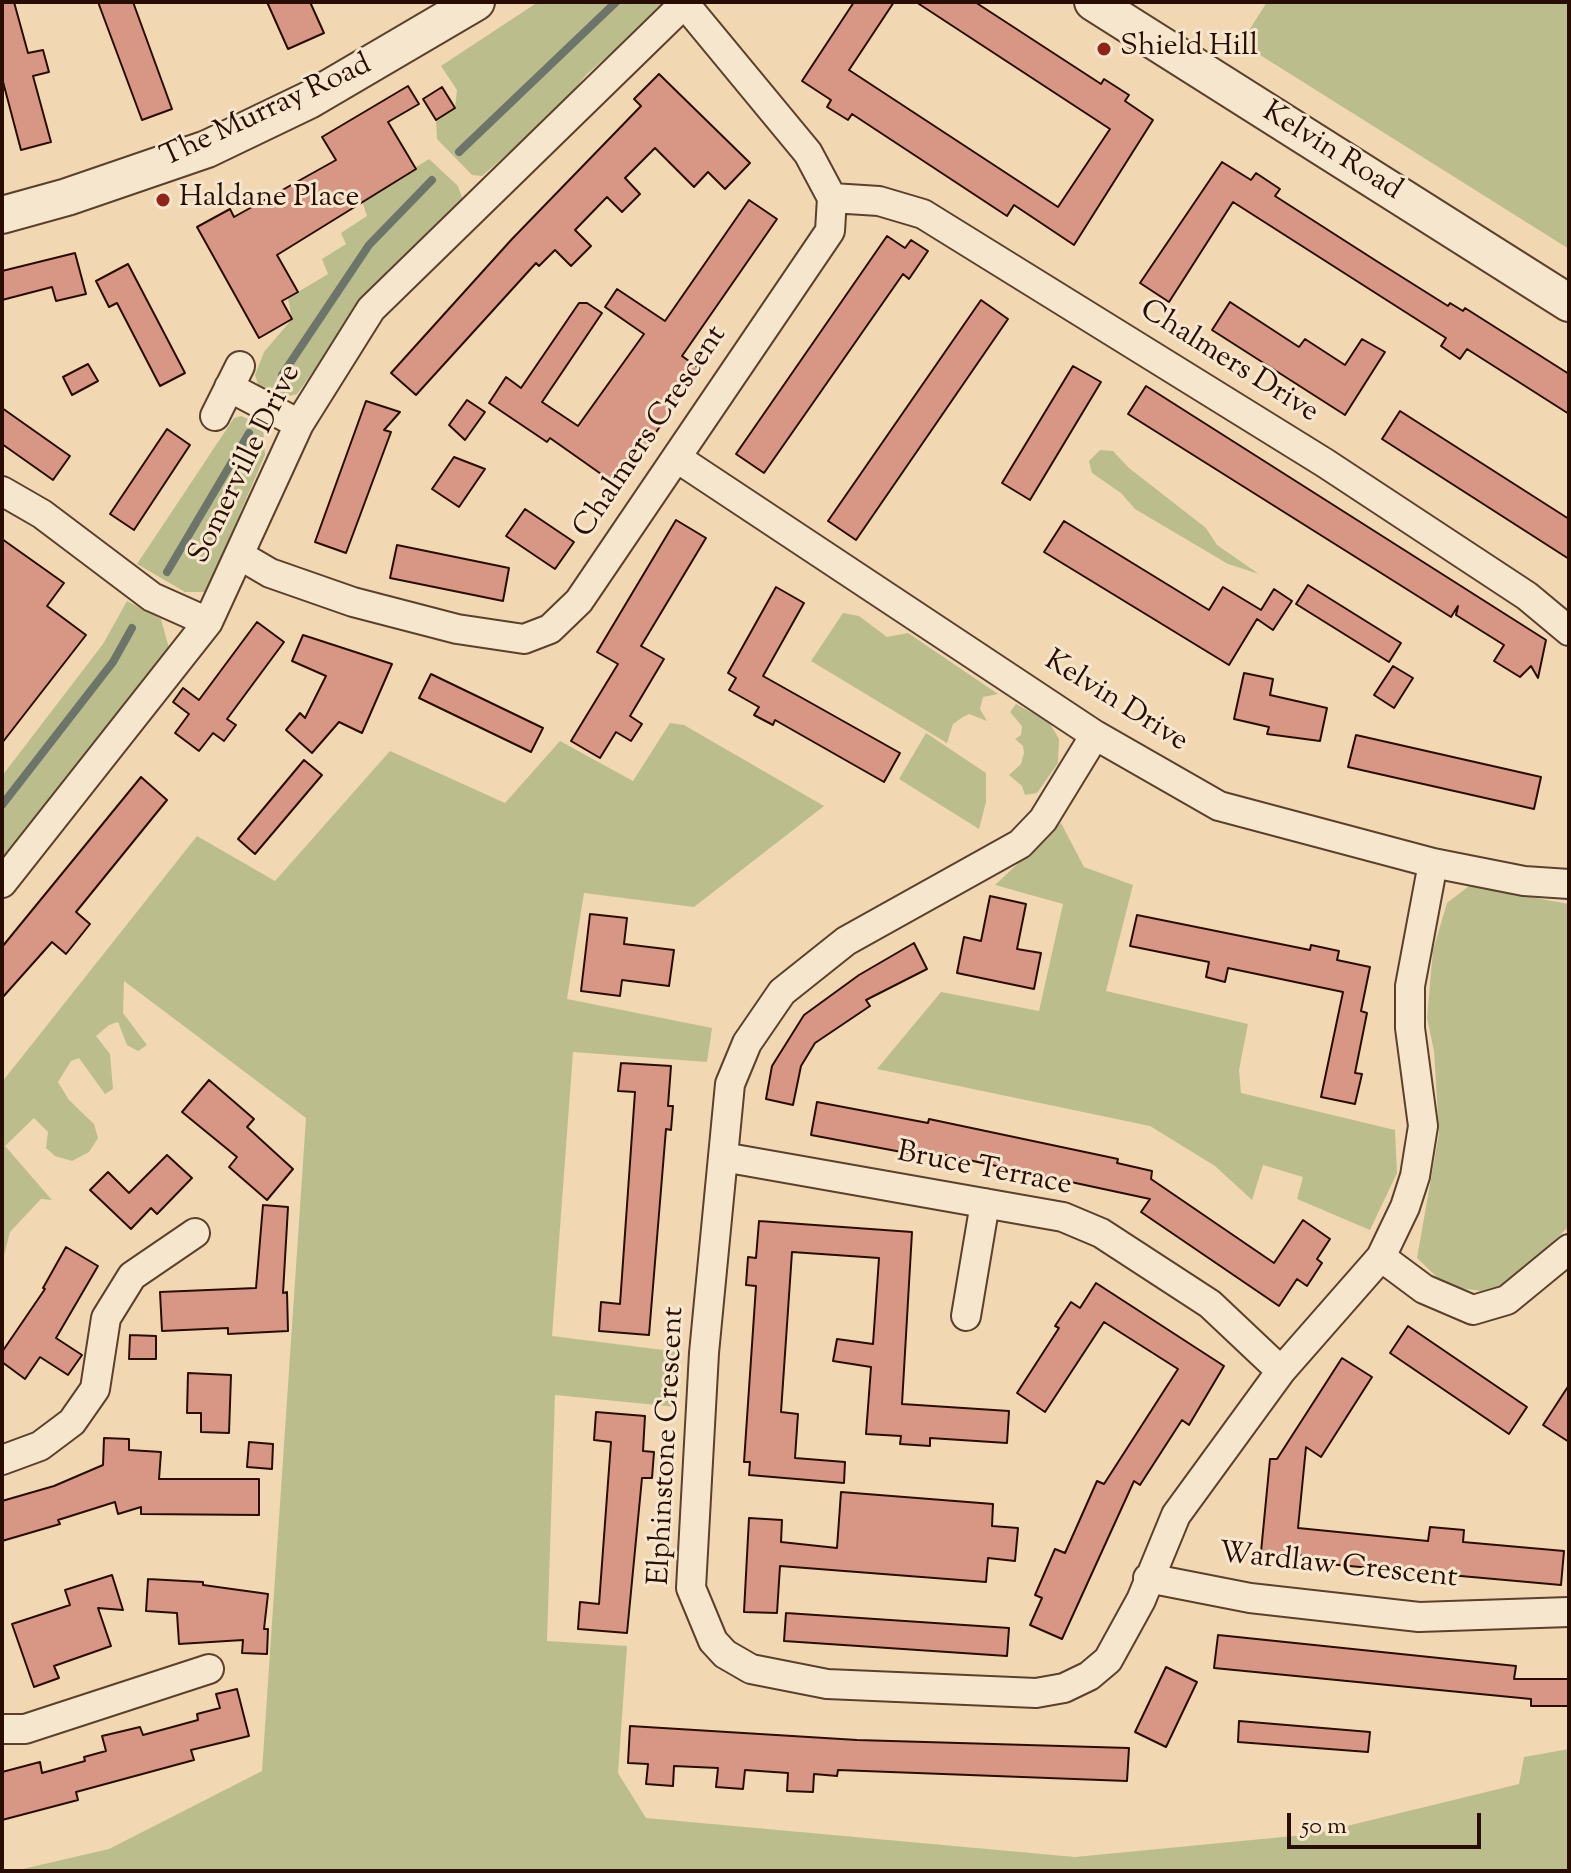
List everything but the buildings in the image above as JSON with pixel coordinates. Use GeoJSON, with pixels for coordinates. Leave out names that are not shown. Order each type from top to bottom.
{"type":"FeatureCollection","features":[{"type":"Feature","properties":{"kind":"street","name":"The Murray Road"},"geometry":{"type":"LineString","coordinates":[[2,215],[67,197],[207,149],[309,100],[476,2]]}},
{"type":"Feature","properties":{"kind":"street","name":"Kelvin Road"},"geometry":{"type":"LineString","coordinates":[[1093,2],[1569,303]]}},
{"type":"Feature","properties":{"kind":"street"},"geometry":{"type":"LineString","coordinates":[[685,3],[808,153],[832,198]]}},
{"type":"Feature","properties":{"kind":"street","name":"Somerville Drive"},"geometry":{"type":"LineString","coordinates":[[2,883],[208,622],[241,556],[299,424],[371,309],[685,3]]}},
{"type":"Feature","properties":{"kind":"street","name":"Chalmers Crescent"},"geometry":{"type":"LineString","coordinates":[[241,556],[270,573],[353,602],[457,629],[524,639],[550,629],[579,601],[830,231],[832,198]]}},
{"type":"Feature","properties":{"kind":"street","name":"Chalmers Drive"},"geometry":{"type":"LineString","coordinates":[[832,198],[879,201],[923,214],[1325,463],[1527,596],[1569,631]]}},
{"type":"Feature","properties":{"kind":"street"},"geometry":{"type":"LineString","coordinates":[[215,416],[235,377],[299,424]]}},
{"type":"Feature","properties":{"kind":"street","name":"Kelvin Drive"},"geometry":{"type":"LineString","coordinates":[[677,458],[1095,735],[1219,806],[1433,863],[1524,881],[1569,884]]}},
{"type":"Feature","properties":{"kind":"street"},"geometry":{"type":"LineString","coordinates":[[2,491],[42,514],[152,597],[208,622]]}},
{"type":"Feature","properties":{"kind":"street","name":"Elphinstone Crescent"},"geometry":{"type":"LineString","coordinates":[[1095,735],[1043,820],[1020,844],[846,941],[782,992],[747,1043],[730,1084],[704,1353],[691,1588],[706,1629],[725,1654],[751,1669],[827,1684],[1007,1693],[1064,1688],[1089,1676],[1108,1660],[1141,1600],[1176,1515],[1281,1371],[1381,1257],[1405,1207],[1422,1144],[1423,1126],[1410,1028],[1410,986],[1433,863]]}},
{"type":"Feature","properties":{"kind":"street","name":"Bruce Terrace"},"geometry":{"type":"LineString","coordinates":[[723,1157],[1063,1217],[1101,1233],[1210,1304],[1281,1371]]}},
{"type":"Feature","properties":{"kind":"street"},"geometry":{"type":"LineString","coordinates":[[966,1316],[985,1203]]}},
{"type":"Feature","properties":{"kind":"street"},"geometry":{"type":"LineString","coordinates":[[2,1460],[40,1446],[72,1422],[95,1389],[106,1318],[132,1276],[195,1233]]}},
{"type":"Feature","properties":{"kind":"street"},"geometry":{"type":"LineString","coordinates":[[1381,1257],[1424,1289],[1473,1310],[1507,1300],[1569,1249]]}},
{"type":"Feature","properties":{"kind":"street","name":"Wardlaw Crescent"},"geometry":{"type":"LineString","coordinates":[[1148,1578],[1250,1598],[1419,1617],[1569,1612]]}},
{"type":"Feature","properties":{"kind":"street"},"geometry":{"type":"LineString","coordinates":[[2,1729],[25,1729],[209,1669]]}},
{"type":"Feature","properties":{"kind":"green space"},"geometry":{"type":"Polygon","coordinates":[[[538,2],[670,2],[587,74],[554,113],[482,176],[472,175],[437,139],[436,120],[455,108],[457,90],[441,66],[538,2]]]}},
{"type":"Feature","properties":{"kind":"green space"},"geometry":{"type":"Polygon","coordinates":[[[1267,2],[1569,2],[1569,249],[1241,43],[1267,2]]]}},
{"type":"Feature","properties":{"kind":"green space"},"geometry":{"type":"Polygon","coordinates":[[[429,159],[458,186],[464,203],[359,308],[297,394],[276,399],[259,387],[255,375],[264,352],[292,319],[288,298],[328,274],[322,259],[346,244],[341,233],[367,216],[362,201],[429,159]]]}},
{"type":"Feature","properties":{"kind":"green space"},"geometry":{"type":"Polygon","coordinates":[[[241,416],[263,426],[265,455],[206,592],[185,592],[137,564],[234,418],[241,416]]]}},
{"type":"Feature","properties":{"kind":"green space"},"geometry":{"type":"Polygon","coordinates":[[[1100,450],[1113,451],[1129,468],[1206,528],[1217,545],[1259,574],[1228,564],[1135,509],[1121,493],[1092,473],[1089,461],[1100,450]]]}},
{"type":"Feature","properties":{"kind":"green space"},"geometry":{"type":"Polygon","coordinates":[[[127,601],[161,619],[170,652],[2,857],[2,776],[103,644],[127,601]]]}},
{"type":"Feature","properties":{"kind":"green space"},"geometry":{"type":"Polygon","coordinates":[[[843,613],[859,616],[887,637],[908,633],[998,694],[983,697],[980,709],[987,721],[969,714],[963,717],[953,724],[947,743],[811,661],[843,613]]]}},
{"type":"Feature","properties":{"kind":"green space"},"geometry":{"type":"Polygon","coordinates":[[[1016,704],[1049,722],[1059,739],[1058,763],[1037,793],[1025,795],[1022,786],[1009,775],[1021,764],[1024,753],[1023,746],[1015,739],[1021,735],[1022,726],[1010,712],[1016,704]]]}},
{"type":"Feature","properties":{"kind":"green space"},"geometry":{"type":"Polygon","coordinates":[[[670,723],[684,725],[824,806],[694,907],[584,893],[567,999],[712,1028],[707,1062],[573,1052],[552,1336],[679,1352],[677,1407],[555,1395],[547,1641],[627,1646],[618,1773],[646,1818],[1075,1857],[1314,1834],[1519,1784],[1524,1757],[1569,1749],[1569,1871],[14,1871],[109,1849],[262,1771],[306,1118],[124,981],[123,1013],[147,1045],[138,1051],[127,1045],[118,1022],[109,1025],[96,1036],[110,1054],[113,1089],[105,1094],[79,1058],[71,1061],[58,1082],[69,1100],[94,1124],[98,1138],[89,1152],[72,1161],[55,1156],[46,1148],[48,1132],[34,1118],[5,1146],[52,1200],[41,1199],[10,1232],[2,1263],[2,1082],[197,836],[275,881],[390,751],[505,803],[560,741],[633,781],[670,723]]]}},
{"type":"Feature","properties":{"kind":"green space"},"geometry":{"type":"Polygon","coordinates":[[[926,733],[986,773],[986,802],[979,829],[899,779],[926,733]]]}},
{"type":"Feature","properties":{"kind":"green space"},"geometry":{"type":"Polygon","coordinates":[[[1061,823],[1084,867],[1133,885],[1106,991],[1248,1024],[1239,1070],[1241,1093],[1395,1130],[1397,1173],[1370,1230],[1297,1199],[1303,1177],[1263,1165],[1252,1200],[1215,1166],[1150,1126],[877,1069],[941,992],[1039,1011],[1063,904],[995,885],[1061,823]]]}},
{"type":"Feature","properties":{"kind":"green space"},"geometry":{"type":"Polygon","coordinates":[[[1469,886],[1569,904],[1569,1226],[1513,1282],[1481,1291],[1446,1286],[1417,1258],[1439,1133],[1434,1051],[1427,1018],[1433,950],[1447,903],[1469,886]]]}},
{"type":"Feature","properties":{"kind":"waterway"},"geometry":{"type":"LineString","coordinates":[[459,152],[616,2]]}},
{"type":"Feature","properties":{"kind":"waterway"},"geometry":{"type":"LineString","coordinates":[[282,375],[369,245],[432,180]]}},
{"type":"Feature","properties":{"kind":"waterway"},"geometry":{"type":"LineString","coordinates":[[167,572],[249,433]]}},
{"type":"Feature","properties":{"kind":"waterway"},"geometry":{"type":"LineString","coordinates":[[2,805],[113,662],[132,628]]}},
{"type":"Feature","properties":{"kind":"place","name":"Shield Hill"},"geometry":{"type":"Point","coordinates":[1104,49]}},
{"type":"Feature","properties":{"kind":"place","name":"Haldane Place"},"geometry":{"type":"Point","coordinates":[163,200]}}]}
